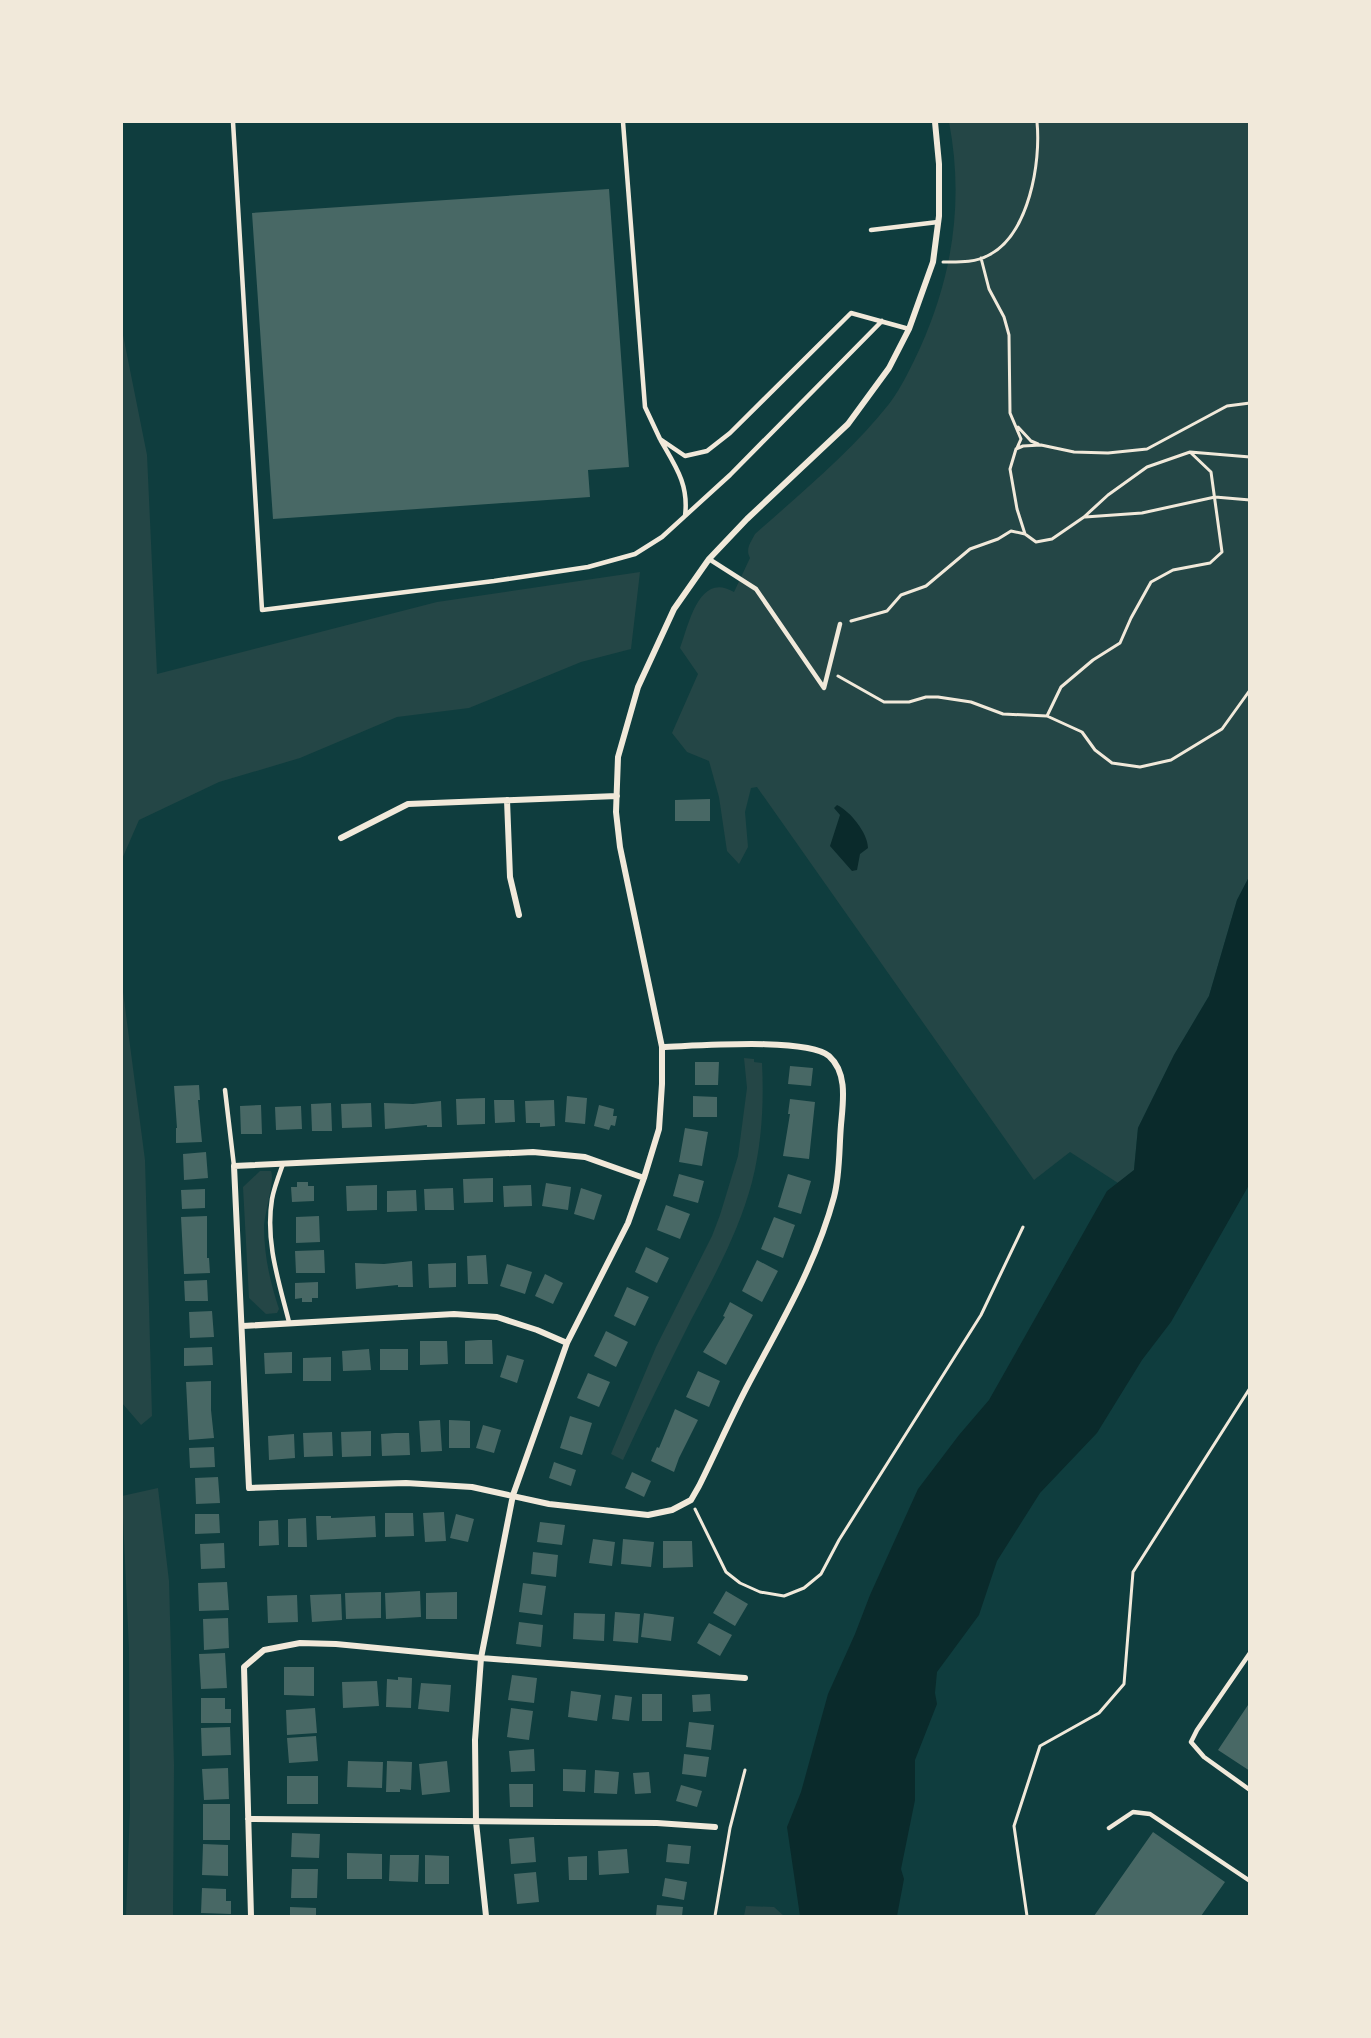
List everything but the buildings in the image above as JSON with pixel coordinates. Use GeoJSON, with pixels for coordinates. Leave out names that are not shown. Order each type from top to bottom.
{"type":"FeatureCollection","features":[{"type":"Feature","properties":{"kind":"street"},"geometry":{"type":"LineString","coordinates":[[486,1917],[476,1822],[476,1740],[480,1658],[513,1495],[567,1343],[628,1222],[659,1129],[662,1047],[620,847],[616,812],[618,757],[638,687],[674,609],[709,559],[747,519],[848,424],[889,368],[909,329],[933,262],[938,222],[939,164],[935,122]]}},
{"type":"Feature","properties":{"kind":"street"},"geometry":{"type":"LineString","coordinates":[[341,838],[408,804],[617,796]]}},
{"type":"Feature","properties":{"kind":"street"},"geometry":{"type":"LineString","coordinates":[[507,800],[510,877],[519,915]]}},
{"type":"Feature","properties":{"kind":"street"},"geometry":{"type":"LineString","coordinates":[[644,1179],[585,1157],[533,1152],[234,1166],[249,1488],[406,1483],[472,1487],[549,1504],[648,1515],[672,1510],[691,1500],[747,1387],[798,1292],[812,1260],[835,1196],[844,1090],[840,1072],[830,1057],[819,1050],[778,1044],[662,1047]]}},
{"type":"Feature","properties":{"kind":"street"},"geometry":{"type":"LineString","coordinates":[[243,1326],[454,1314],[497,1317],[567,1343]]}},
{"type":"Feature","properties":{"kind":"street"},"geometry":{"type":"LineString","coordinates":[[251,1917],[244,1667],[264,1650],[300,1643],[336,1644],[480,1658],[745,1678]]}},
{"type":"Feature","properties":{"kind":"street"},"geometry":{"type":"LineString","coordinates":[[248,1819],[657,1823],[715,1827]]}},
{"type":"Feature","properties":{"kind":"lane"},"geometry":{"type":"LineString","coordinates":[[233,122],[262,610],[588,567],[634,554],[662,537],[739,467],[882,321]]}},
{"type":"Feature","properties":{"kind":"lane"},"geometry":{"type":"LineString","coordinates":[[623,122],[645,407],[681,476],[688,498],[686,516]]}},
{"type":"Feature","properties":{"kind":"lane"},"geometry":{"type":"LineString","coordinates":[[871,230],[938,222]]}},
{"type":"Feature","properties":{"kind":"lane"},"geometry":{"type":"LineString","coordinates":[[660,439],[685,456],[707,451],[730,433],[851,313],[909,329]]}},
{"type":"Feature","properties":{"kind":"lane"},"geometry":{"type":"LineString","coordinates":[[709,559],[756,589],[824,688],[840,624]]}},
{"type":"Feature","properties":{"kind":"lane"},"geometry":{"type":"LineString","coordinates":[[225,1090],[234,1166]]}},
{"type":"Feature","properties":{"kind":"lane"},"geometry":{"type":"LineString","coordinates":[[283,1164],[272,1199],[270,1236],[273,1263],[289,1322]]}},
{"type":"Feature","properties":{"kind":"lane"},"geometry":{"type":"LineString","coordinates":[[1250,1653],[1191,1742],[1204,1757],[1250,1790]]}},
{"type":"Feature","properties":{"kind":"lane"},"geometry":{"type":"LineString","coordinates":[[1109,1828],[1133,1812],[1150,1814],[1250,1881]]}},
{"type":"Feature","properties":{"kind":"path"},"geometry":{"type":"LineString","coordinates":[[933,262],[962,262],[981,258],[1003,246],[1024,214],[1030,194],[1037,146],[1037,122]]}},
{"type":"Feature","properties":{"kind":"path"},"geometry":{"type":"LineString","coordinates":[[981,258],[989,289],[1004,317],[1009,335],[1010,412],[1021,439],[1010,469],[1017,509],[1025,534]]}},
{"type":"Feature","properties":{"kind":"path"},"geometry":{"type":"LineString","coordinates":[[1017,426],[1031,441],[1041,445],[1074,452],[1108,453],[1147,449],[1227,406],[1250,403]]}},
{"type":"Feature","properties":{"kind":"path"},"geometry":{"type":"LineString","coordinates":[[1016,449],[1023,446],[1041,445]]}},
{"type":"Feature","properties":{"kind":"path"},"geometry":{"type":"LineString","coordinates":[[840,624],[887,611],[901,595],[926,586],[970,549],[998,539],[1011,531],[1025,534],[1036,543],[1052,539],[1147,467],[1190,452],[1250,457]]}},
{"type":"Feature","properties":{"kind":"path"},"geometry":{"type":"LineString","coordinates":[[1047,716],[1061,687],[1093,660],[1120,643],[1151,582],[1173,570],[1210,563],[1222,552],[1210,472],[1190,452]]}},
{"type":"Feature","properties":{"kind":"path"},"geometry":{"type":"LineString","coordinates":[[1084,517],[1142,513],[1215,497],[1250,500]]}},
{"type":"Feature","properties":{"kind":"path"},"geometry":{"type":"LineString","coordinates":[[829,670],[884,702],[909,702],[926,697],[938,697],[971,702],[1003,714],[1047,716],[1082,732],[1095,750],[1112,763],[1140,766],[1171,760],[1222,729],[1250,690]]}},
{"type":"Feature","properties":{"kind":"path"},"geometry":{"type":"LineString","coordinates":[[691,1500],[726,1572],[740,1583],[760,1592],[784,1596],[804,1588],[821,1574],[839,1540],[956,1357],[981,1315],[1023,1227]]}},
{"type":"Feature","properties":{"kind":"path"},"geometry":{"type":"LineString","coordinates":[[1027,1917],[1014,1826],[1040,1746],[1099,1713],[1124,1684],[1133,1572],[1250,1388]]}},
{"type":"Feature","properties":{"kind":"path"},"geometry":{"type":"LineString","coordinates":[[715,1917],[730,1828],[745,1770]]}},
{"type":"Feature","properties":{"kind":"shaded area"},"geometry":{"type":"Polygon","coordinates":[[[949,122],[1249,122],[1249,877],[1237,900],[1209,996],[1174,1055],[1138,1128],[1134,1170],[1118,1183],[1070,1152],[1034,1180],[757,787],[751,788],[745,812],[748,847],[739,864],[727,851],[719,797],[709,761],[687,752],[672,733],[698,674],[680,648],[697,603],[704,594],[712,589],[722,587],[734,592],[750,558],[748,549],[755,534],[825,472],[874,422],[898,391],[920,348],[941,293],[953,237],[955,180],[949,122]]]}},
{"type":"Feature","properties":{"kind":"shaded area"},"geometry":{"type":"Polygon","coordinates":[[[122,330],[147,455],[157,674],[437,602],[640,572],[631,649],[581,662],[469,708],[397,717],[300,758],[219,782],[139,820],[122,859],[122,330]]]}},
{"type":"Feature","properties":{"kind":"shaded area"},"geometry":{"type":"Polygon","coordinates":[[[837,805],[857,823],[867,842],[868,848],[860,854],[857,870],[852,871],[830,846],[840,815],[834,808],[837,805]]]}},
{"type":"Feature","properties":{"kind":"shaded area"},"geometry":{"type":"Polygon","coordinates":[[[1249,877],[1249,1185],[1171,1322],[1142,1360],[1097,1433],[1040,1493],[997,1561],[979,1615],[937,1672],[935,1693],[937,1704],[915,1760],[915,1800],[901,1869],[904,1879],[897,1916],[800,1916],[787,1827],[801,1792],[828,1694],[870,1595],[918,1489],[989,1400],[1107,1191],[1134,1170],[1138,1128],[1174,1055],[1209,996],[1237,900],[1249,877]]]}},
{"type":"Feature","properties":{"kind":"shaded area"},"geometry":{"type":"Polygon","coordinates":[[[122,984],[145,1160],[152,1416],[141,1425],[122,1403],[122,984]]]}},
{"type":"Feature","properties":{"kind":"shaded area"},"geometry":{"type":"Polygon","coordinates":[[[744,1058],[762,1063],[763,1078],[760,1138],[747,1200],[726,1252],[623,1460],[611,1454],[656,1347],[712,1236],[738,1156],[747,1088],[744,1058]]]}},
{"type":"Feature","properties":{"kind":"shaded area"},"geometry":{"type":"Polygon","coordinates":[[[260,1171],[271,1171],[272,1175],[264,1237],[268,1268],[279,1309],[277,1313],[266,1314],[249,1298],[243,1187],[260,1171]]]}},
{"type":"Feature","properties":{"kind":"shaded area"},"geometry":{"type":"Polygon","coordinates":[[[158,1488],[169,1581],[174,1765],[173,1916],[126,1916],[130,1808],[129,1649],[122,1496],[158,1488]]]}},
{"type":"Feature","properties":{"kind":"shaded area"},"geometry":{"type":"Polygon","coordinates":[[[746,1906],[774,1907],[784,1916],[744,1916],[746,1906]]]}}]}
